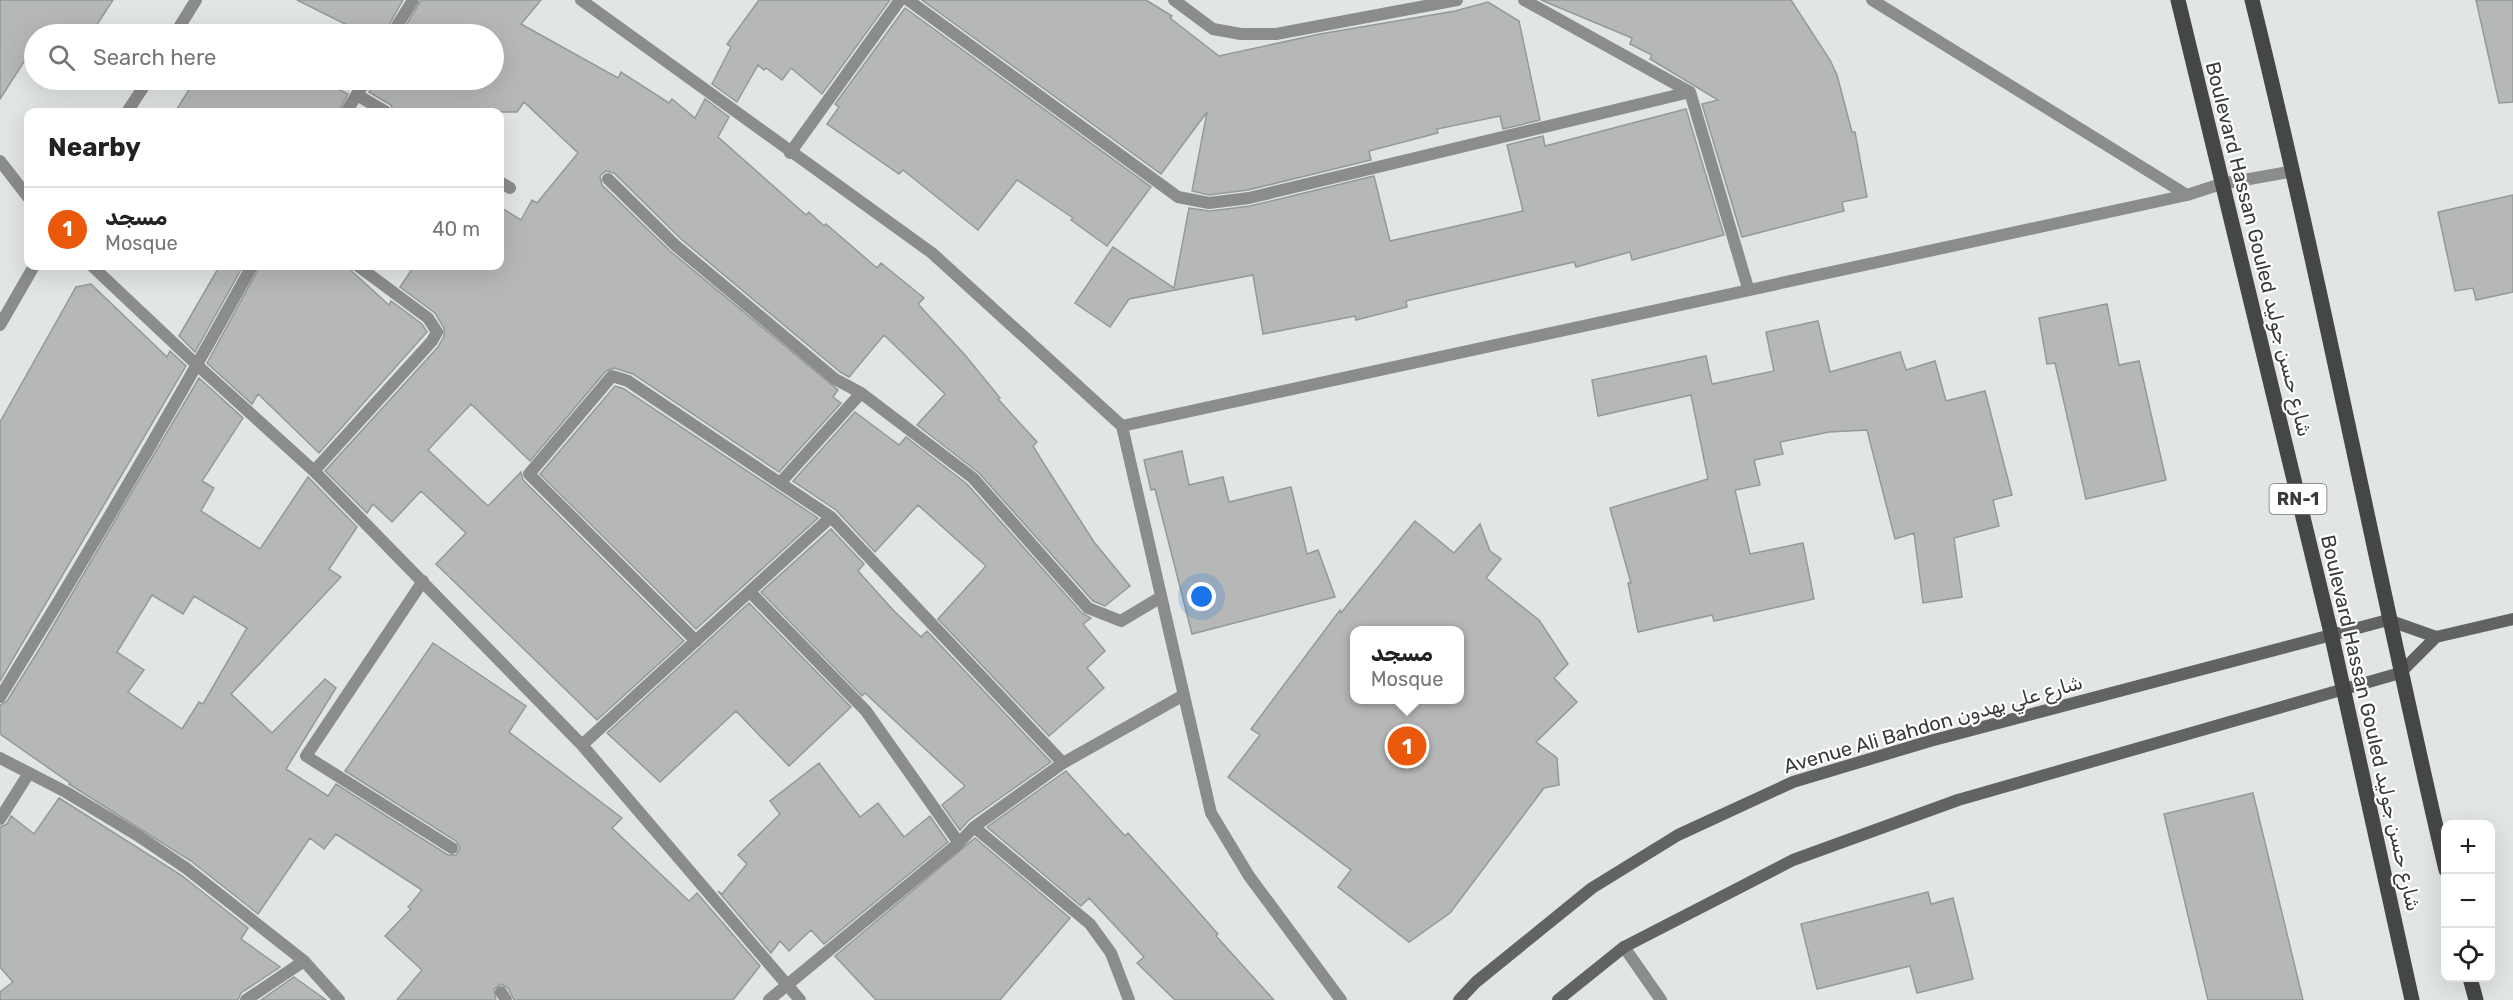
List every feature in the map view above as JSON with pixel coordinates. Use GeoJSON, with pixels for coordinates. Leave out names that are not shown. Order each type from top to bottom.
{"type":"FeatureCollection","features":[{"type":"Feature","properties":{"kind":"main road","name":"Boulevard Hassan Gouled شارع حسن جوليد"},"geometry":{"type":"LineString","coordinates":[[2178,0],[2344,688],[2412,1000]]}},
{"type":"Feature","properties":{"kind":"main road","name":"Boulevard Hassan Gouled شارع حسن جوليد"},"geometry":{"type":"LineString","coordinates":[[2252,0],[2294,171],[2388,620],[2441,852]]}},
{"type":"Feature","properties":{"kind":"main road"},"geometry":{"type":"LineString","coordinates":[[1558,1000],[1624,947],[1794,860],[1958,800],[2400,673],[2436,637],[2513,619]]}},
{"type":"Feature","properties":{"kind":"main road","name":"Avenue Ali Bahdon شارع علي بهدون"},"geometry":{"type":"LineString","coordinates":[[1459,1000],[1511,953],[1592,888],[1678,836],[1793,782],[1930,741],[2331,633],[2388,620]]}},
{"type":"Feature","properties":{"kind":"main road"},"geometry":{"type":"LineString","coordinates":[[2388,620],[2436,637]]}},
{"type":"Feature","properties":{"kind":"main road"},"geometry":{"type":"LineString","coordinates":[[2471,982],[2476,1000]]}},
{"type":"Feature","properties":{"kind":"street"},"geometry":{"type":"LineString","coordinates":[[181,24],[196,0]]}},
{"type":"Feature","properties":{"kind":"street"},"geometry":{"type":"LineString","coordinates":[[399,24],[413,0]]}},
{"type":"Feature","properties":{"kind":"street"},"geometry":{"type":"LineString","coordinates":[[581,0],[790,153],[932,253],[1122,426],[1182,696],[1211,813],[1249,876],[1341,1000]]}},
{"type":"Feature","properties":{"kind":"street"},"geometry":{"type":"LineString","coordinates":[[790,153],[900,0]]}},
{"type":"Feature","properties":{"kind":"street"},"geometry":{"type":"LineString","coordinates":[[908,0],[1178,197],[1209,203],[1249,198],[1690,92]]}},
{"type":"Feature","properties":{"kind":"street"},"geometry":{"type":"LineString","coordinates":[[1174,0],[1213,29],[1241,34],[1276,34],[1457,0]]}},
{"type":"Feature","properties":{"kind":"street"},"geometry":{"type":"LineString","coordinates":[[1524,0],[1690,92],[1748,288]]}},
{"type":"Feature","properties":{"kind":"street"},"geometry":{"type":"LineString","coordinates":[[1872,0],[2187,195]]}},
{"type":"Feature","properties":{"kind":"street"},"geometry":{"type":"LineString","coordinates":[[130,108],[141,90]]}},
{"type":"Feature","properties":{"kind":"street"},"geometry":{"type":"LineString","coordinates":[[348,108],[360,90]]}},
{"type":"Feature","properties":{"kind":"street"},"geometry":{"type":"LineString","coordinates":[[357,94],[380,108]]}},
{"type":"Feature","properties":{"kind":"street"},"geometry":{"type":"LineString","coordinates":[[0,161],[24,192]]}},
{"type":"Feature","properties":{"kind":"street"},"geometry":{"type":"LineString","coordinates":[[1122,426],[1748,288],[2187,195],[2221,184],[2294,171]]}},
{"type":"Feature","properties":{"kind":"street"},"geometry":{"type":"LineString","coordinates":[[608,179],[684,253],[835,379],[861,393],[973,478],[1088,608],[1121,621],[1161,597]]}},
{"type":"Feature","properties":{"kind":"street"},"geometry":{"type":"LineString","coordinates":[[0,326],[32,270]]}},
{"type":"Feature","properties":{"kind":"street"},"geometry":{"type":"LineString","coordinates":[[96,270],[314,471],[582,745],[800,1000]]}},
{"type":"Feature","properties":{"kind":"street"},"geometry":{"type":"LineString","coordinates":[[0,697],[197,365],[250,270]]}},
{"type":"Feature","properties":{"kind":"street"},"geometry":{"type":"LineString","coordinates":[[314,471],[432,341],[437,332],[428,318],[363,270]]}},
{"type":"Feature","properties":{"kind":"street"},"geometry":{"type":"LineString","coordinates":[[696,641],[529,474],[612,376],[628,381],[831,517],[1064,763]]}},
{"type":"Feature","properties":{"kind":"street"},"geometry":{"type":"LineString","coordinates":[[780,483],[861,393]]}},
{"type":"Feature","properties":{"kind":"street"},"geometry":{"type":"LineString","coordinates":[[582,745],[831,517]]}},
{"type":"Feature","properties":{"kind":"street"},"geometry":{"type":"LineString","coordinates":[[423,581],[306,756],[452,848]]}},
{"type":"Feature","properties":{"kind":"street"},"geometry":{"type":"LineString","coordinates":[[750,592],[866,711],[959,843]]}},
{"type":"Feature","properties":{"kind":"street"},"geometry":{"type":"LineString","coordinates":[[770,1000],[959,843],[974,827],[1064,763],[1182,696]]}},
{"type":"Feature","properties":{"kind":"street"},"geometry":{"type":"LineString","coordinates":[[0,758],[66,792],[186,868],[304,961],[339,1000]]}},
{"type":"Feature","properties":{"kind":"street"},"geometry":{"type":"LineString","coordinates":[[0,819],[29,773]]}},
{"type":"Feature","properties":{"kind":"street"},"geometry":{"type":"LineString","coordinates":[[974,827],[1090,924],[1111,953],[1129,1000]]}},
{"type":"Feature","properties":{"kind":"street"},"geometry":{"type":"LineString","coordinates":[[1624,947],[1661,1000]]}},
{"type":"Feature","properties":{"kind":"street"},"geometry":{"type":"LineString","coordinates":[[246,1000],[304,961]]}},
{"type":"Feature","properties":{"kind":"building"},"geometry":{"type":"Polygon","coordinates":[[[0,0],[113,0],[97,24],[24,24],[24,62],[0,99],[0,0]]]}},
{"type":"Feature","properties":{"kind":"building"},"geometry":{"type":"Polygon","coordinates":[[[297,0],[403,0],[390,24],[345,24],[297,0]]]}},
{"type":"Feature","properties":{"kind":"building"},"geometry":{"type":"Polygon","coordinates":[[[421,0],[541,0],[521,24],[618,78],[621,72],[669,103],[672,99],[695,118],[705,99],[729,117],[718,137],[806,215],[809,212],[877,268],[881,263],[924,298],[918,304],[965,355],[1000,398],[998,399],[1037,442],[1033,446],[1094,542],[1130,586],[1105,606],[1093,601],[979,473],[917,425],[945,394],[884,335],[849,377],[840,372],[681,239],[614,173],[606,171],[600,176],[602,185],[670,251],[838,390],[833,397],[841,403],[779,472],[633,374],[614,368],[606,371],[530,461],[471,404],[428,450],[488,506],[521,472],[523,480],[684,641],[597,720],[436,564],[466,533],[421,491],[392,522],[373,504],[367,513],[325,471],[438,347],[444,336],[444,328],[435,313],[400,287],[411,270],[504,270],[504,209],[521,220],[532,200],[537,203],[578,153],[524,102],[517,112],[504,112],[504,108],[392,108],[369,92],[370,90],[504,90],[504,24],[407,24],[421,0]]]}},
{"type":"Feature","properties":{"kind":"building"},"geometry":{"type":"Polygon","coordinates":[[[759,0],[890,0],[822,94],[791,68],[782,80],[758,65],[737,102],[712,84],[731,47],[727,44],[759,0]]]}},
{"type":"Feature","properties":{"kind":"building"},"geometry":{"type":"Polygon","coordinates":[[[922,0],[1146,0],[1172,16],[1170,18],[1219,56],[1320,34],[1455,11],[1488,2],[1519,21],[1540,120],[1503,129],[1500,116],[1437,129],[1438,133],[1369,151],[1371,160],[1248,190],[1209,195],[1192,191],[1207,112],[1161,174],[922,0]]]}},
{"type":"Feature","properties":{"kind":"building"},"geometry":{"type":"Polygon","coordinates":[[[1541,0],[1791,0],[1830,60],[1837,75],[1852,132],[1855,132],[1867,197],[1842,202],[1844,211],[1742,237],[1702,104],[1718,100],[1650,59],[1652,55],[1630,44],[1632,38],[1541,0]]]}},
{"type":"Feature","properties":{"kind":"building"},"geometry":{"type":"Polygon","coordinates":[[[2476,0],[2513,0],[2513,102],[2499,103],[2476,0]]]}},
{"type":"Feature","properties":{"kind":"building"},"geometry":{"type":"Polygon","coordinates":[[[905,8],[1151,187],[1107,246],[1071,220],[1073,218],[1017,180],[978,230],[903,170],[899,174],[827,124],[839,107],[835,104],[905,8]]]}},
{"type":"Feature","properties":{"kind":"building"},"geometry":{"type":"Polygon","coordinates":[[[189,90],[340,90],[348,94],[340,108],[178,108],[189,90]]]}},
{"type":"Feature","properties":{"kind":"building"},"geometry":{"type":"Polygon","coordinates":[[[1686,109],[1724,235],[1632,260],[1630,252],[1576,267],[1574,262],[1406,301],[1407,307],[1356,320],[1355,316],[1263,334],[1253,275],[1129,299],[1110,327],[1075,303],[1113,247],[1174,288],[1189,208],[1210,211],[1250,206],[1374,176],[1390,241],[1523,211],[1507,145],[1543,136],[1545,146],[1686,109]]]}},
{"type":"Feature","properties":{"kind":"building"},"geometry":{"type":"Polygon","coordinates":[[[2513,195],[2513,292],[2476,300],[2473,288],[2455,291],[2438,212],[2513,195]]]}},
{"type":"Feature","properties":{"kind":"building"},"geometry":{"type":"Polygon","coordinates":[[[217,270],[241,270],[195,352],[179,336],[217,270]]]}},
{"type":"Feature","properties":{"kind":"building"},"geometry":{"type":"Polygon","coordinates":[[[258,270],[350,270],[389,305],[391,301],[422,324],[427,332],[319,453],[258,394],[252,404],[207,363],[258,270]]]}},
{"type":"Feature","properties":{"kind":"building"},"geometry":{"type":"Polygon","coordinates":[[[91,284],[167,357],[170,351],[186,366],[0,681],[0,422],[76,287],[91,284]]]}},
{"type":"Feature","properties":{"kind":"building"},"geometry":{"type":"Polygon","coordinates":[[[2107,304],[2119,365],[2139,361],[2166,480],[2086,499],[2055,363],[2047,364],[2039,318],[2107,304]]]}},
{"type":"Feature","properties":{"kind":"building"},"geometry":{"type":"Polygon","coordinates":[[[1818,321],[1830,372],[1900,352],[1906,370],[1935,361],[1946,401],[1985,391],[2012,495],[1993,500],[1999,526],[1954,538],[1962,597],[1923,603],[1914,533],[1895,539],[1867,430],[1829,432],[1780,442],[1783,454],[1754,460],[1760,485],[1735,490],[1750,554],[1803,543],[1814,599],[1714,621],[1712,615],[1638,632],[1628,583],[1631,583],[1610,508],[1708,479],[1691,395],[1598,416],[1592,380],[1706,356],[1712,384],[1774,371],[1766,332],[1818,321]]]}},
{"type":"Feature","properties":{"kind":"building"},"geometry":{"type":"Polygon","coordinates":[[[199,378],[243,418],[202,481],[214,488],[201,511],[260,549],[308,477],[357,527],[329,569],[341,577],[231,694],[272,733],[325,679],[336,688],[286,769],[328,796],[336,784],[448,855],[456,855],[460,848],[456,841],[345,771],[433,643],[526,706],[509,732],[622,818],[612,828],[689,901],[697,893],[760,966],[733,1000],[514,1000],[508,988],[501,984],[494,989],[496,1000],[397,1000],[422,970],[385,936],[411,909],[408,907],[422,890],[336,834],[324,849],[310,838],[258,914],[191,861],[69,784],[0,734],[0,705],[7,701],[199,378]],[[152,595],[117,652],[144,670],[128,692],[182,729],[199,702],[203,704],[247,628],[194,596],[183,614],[152,595]]]}},
{"type":"Feature","properties":{"kind":"building"},"geometry":{"type":"Polygon","coordinates":[[[615,386],[624,389],[818,518],[696,629],[540,474],[615,386]]]}},
{"type":"Feature","properties":{"kind":"building"},"geometry":{"type":"Polygon","coordinates":[[[855,412],[899,445],[906,437],[967,484],[1082,613],[1091,618],[1083,624],[1105,651],[1087,668],[1104,688],[1049,736],[938,619],[986,566],[918,505],[875,552],[836,510],[793,481],[855,412]]]}},
{"type":"Feature","properties":{"kind":"building"},"geometry":{"type":"Polygon","coordinates":[[[1182,451],[1189,485],[1223,477],[1229,502],[1291,487],[1307,554],[1318,550],[1335,597],[1192,634],[1155,489],[1151,490],[1144,460],[1182,451]]]}},
{"type":"Feature","properties":{"kind":"building"},"geometry":{"type":"Polygon","coordinates":[[[1415,521],[1454,553],[1480,524],[1490,551],[1501,559],[1486,578],[1539,620],[1568,664],[1554,678],[1577,702],[1536,742],[1557,758],[1559,785],[1544,788],[1450,913],[1409,942],[1338,887],[1351,870],[1228,777],[1260,735],[1251,729],[1340,610],[1341,613],[1415,521]]]}},
{"type":"Feature","properties":{"kind":"building"},"geometry":{"type":"Polygon","coordinates":[[[831,529],[864,564],[858,571],[893,610],[921,637],[927,631],[1051,762],[969,820],[960,830],[942,805],[965,786],[865,693],[862,696],[761,592],[831,529]]]}},
{"type":"Feature","properties":{"kind":"building"},"geometry":{"type":"Polygon","coordinates":[[[749,603],[851,707],[789,766],[736,711],[660,782],[607,733],[749,603]]]}},
{"type":"Feature","properties":{"kind":"building"},"geometry":{"type":"Polygon","coordinates":[[[819,763],[860,817],[878,803],[904,837],[930,816],[948,842],[824,944],[811,930],[789,951],[780,941],[771,953],[718,891],[722,894],[747,864],[738,855],[780,814],[770,801],[819,763]]]}},
{"type":"Feature","properties":{"kind":"building"},"geometry":{"type":"Polygon","coordinates":[[[1066,771],[1125,836],[1128,833],[1274,1000],[1175,1000],[1137,963],[1144,957],[1089,898],[1081,906],[987,827],[1066,771]]]}},
{"type":"Feature","properties":{"kind":"building"},"geometry":{"type":"Polygon","coordinates":[[[2253,793],[2303,1000],[2208,1000],[2164,814],[2253,793]]]}},
{"type":"Feature","properties":{"kind":"building"},"geometry":{"type":"Polygon","coordinates":[[[59,798],[181,875],[248,928],[241,939],[280,967],[241,993],[238,1000],[0,1000],[0,992],[13,982],[0,967],[0,827],[7,824],[11,816],[34,834],[59,798]]]}},
{"type":"Feature","properties":{"kind":"building"},"geometry":{"type":"Polygon","coordinates":[[[975,838],[1070,918],[1000,1000],[876,1000],[835,956],[975,838]]]}},
{"type":"Feature","properties":{"kind":"building"},"geometry":{"type":"Polygon","coordinates":[[[1928,892],[1931,904],[1953,898],[1973,979],[1917,993],[1910,966],[1817,989],[1801,924],[1928,892]]]}},
{"type":"Feature","properties":{"kind":"building"},"geometry":{"type":"Polygon","coordinates":[[[294,977],[326,1000],[261,1000],[294,977]]]}},
{"type":"Feature","properties":{"kind":"place","name":"مسجد"},"geometry":{"type":"Point","coordinates":[1407,746]}}]}
